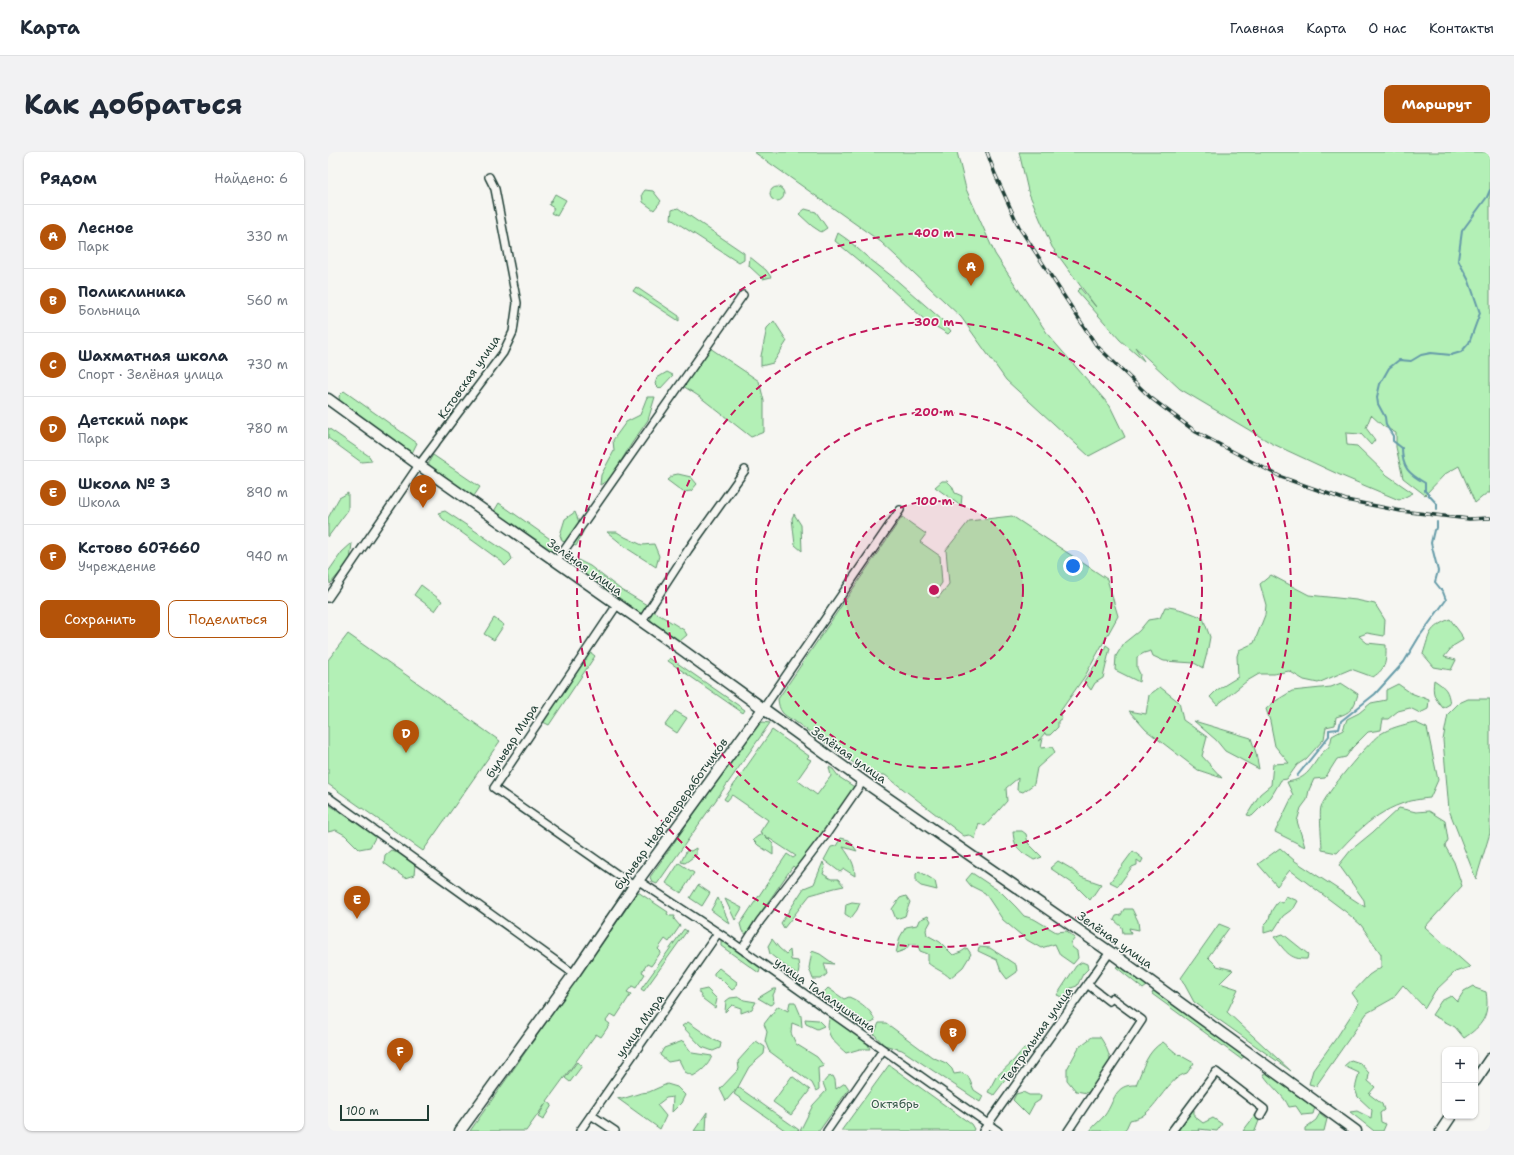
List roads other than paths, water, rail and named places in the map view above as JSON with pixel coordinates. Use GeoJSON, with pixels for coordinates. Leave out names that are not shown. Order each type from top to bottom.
{"type":"FeatureCollection","features":[{"type":"Feature","properties":{"kind":"main road","name":"Зелёная улица"},"geometry":{"type":"LineString","coordinates":[[328,399],[863,781],[1110,952],[1356,1131]]}},
{"type":"Feature","properties":{"kind":"main road","name":"бульвар Нефтепереработчиков"},"geometry":{"type":"LineString","coordinates":[[460,1131],[763,709]]}},
{"type":"Feature","properties":{"kind":"main road"},"geometry":{"type":"LineString","coordinates":[[1478,1077],[1490,1059]]}},
{"type":"Feature","properties":{"kind":"main road"},"geometry":{"type":"LineString","coordinates":[[1441,1131],[1449,1119]]}},
{"type":"Feature","properties":{"kind":"street","name":"Кстовская улица"},"geometry":{"type":"LineString","coordinates":[[328,598],[419,465],[503,353],[513,332],[518,304],[495,189],[489,177]]}},
{"type":"Feature","properties":{"kind":"street"},"geometry":{"type":"LineString","coordinates":[[556,562],[743,295]]}},
{"type":"Feature","properties":{"kind":"street"},"geometry":{"type":"LineString","coordinates":[[641,622],[688,550],[745,470]]}},
{"type":"Feature","properties":{"kind":"street","name":"бульвар Нефтепереработчиков"},"geometry":{"type":"LineString","coordinates":[[763,709],[900,510]]}},
{"type":"Feature","properties":{"kind":"street","name":"бульвар Мира"},"geometry":{"type":"LineString","coordinates":[[617,605],[494,788],[637,883]]}},
{"type":"Feature","properties":{"kind":"street"},"geometry":{"type":"LineString","coordinates":[[742,949],[760,920],[825,836],[863,781]]}},
{"type":"Feature","properties":{"kind":"street"},"geometry":{"type":"LineString","coordinates":[[328,797],[574,974]]}},
{"type":"Feature","properties":{"kind":"street","name":"улица Талалушкина"},"geometry":{"type":"LineString","coordinates":[[637,883],[742,949],[998,1131]]}},
{"type":"Feature","properties":{"kind":"street","name":"улица Мира"},"geometry":{"type":"LineString","coordinates":[[580,1131],[718,933]]}},
{"type":"Feature","properties":{"kind":"street","name":"Театральная улица"},"geometry":{"type":"LineString","coordinates":[[983,1131],[1110,952]]}},
{"type":"Feature","properties":{"kind":"street"},"geometry":{"type":"LineString","coordinates":[[1068,1131],[1142,1020],[1112,998],[1109,1002],[1087,984]]}},
{"type":"Feature","properties":{"kind":"street"},"geometry":{"type":"LineString","coordinates":[[827,1131],[883,1050]]}},
{"type":"Feature","properties":{"kind":"street"},"geometry":{"type":"LineString","coordinates":[[1172,1131],[1216,1072],[1264,1108],[1260,1116]]}},
{"type":"Feature","properties":{"kind":"street"},"geometry":{"type":"LineString","coordinates":[[591,1114],[615,1131]]}},
{"type":"Feature","properties":{"kind":"waterway"},"geometry":{"type":"LineString","coordinates":[[1437,510],[1437,504],[1425,491],[1425,483],[1415,477],[1405,465],[1403,461],[1402,448],[1393,441],[1393,436],[1386,425],[1385,417],[1378,404],[1377,397],[1380,384],[1389,368],[1399,360],[1411,361],[1421,355],[1431,353],[1451,355],[1461,352],[1469,343],[1480,313],[1469,281],[1458,260],[1462,231],[1487,197],[1490,190]]}},
{"type":"Feature","properties":{"kind":"waterway"},"geometry":{"type":"LineString","coordinates":[[1297,776],[1329,736],[1329,730],[1339,729],[1341,721],[1375,694],[1404,662],[1419,637],[1446,600],[1443,592],[1435,582],[1438,571],[1431,543],[1434,530],[1437,528],[1437,522]]}},
{"type":"Feature","properties":{"kind":"railway"},"geometry":{"type":"LineString","coordinates":[[987,152],[995,174],[1019,227],[1096,345],[1151,398],[1196,432],[1281,477],[1346,500],[1401,511],[1469,519],[1490,518]]}},
{"type":"Feature","properties":{"kind":"place","name":"Лесное"},"geometry":{"type":"Point","coordinates":[971,286]}},
{"type":"Feature","properties":{"kind":"place","name":"Шахматная школа"},"geometry":{"type":"Point","coordinates":[423,508]}},
{"type":"Feature","properties":{"kind":"place","name":"Детский парк"},"geometry":{"type":"Point","coordinates":[406,753]}},
{"type":"Feature","properties":{"kind":"place","name":"Школа № 3"},"geometry":{"type":"Point","coordinates":[357,919]}},
{"type":"Feature","properties":{"kind":"place","name":"Поликлиника"},"geometry":{"type":"Point","coordinates":[953,1052]}},
{"type":"Feature","properties":{"kind":"place","name":"Кстово 607660"},"geometry":{"type":"Point","coordinates":[400,1071]}},
{"type":"Feature","properties":{"kind":"park label","name":"Октябрь"},"geometry":{"type":"Point","coordinates":[895,1104]}}]}
